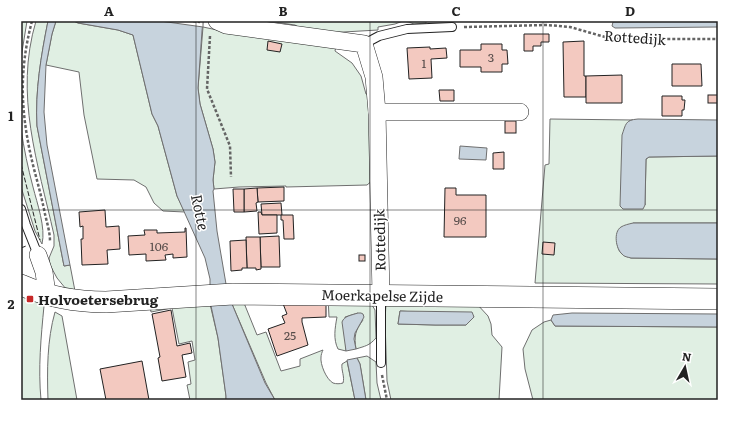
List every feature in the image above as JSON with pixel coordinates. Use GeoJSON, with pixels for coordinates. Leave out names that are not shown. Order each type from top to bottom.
{"type":"FeatureCollection","features":[{"type":"Feature","properties":{"kind":"street"},"geometry":{"type":"LineString","coordinates":[[217,21],[226,25],[364,44]]}},
{"type":"Feature","properties":{"kind":"street","name":"Rottedijk"},"geometry":{"type":"LineString","coordinates":[[364,44],[374,78],[377,112],[381,295]]}},
{"type":"Feature","properties":{"kind":"street"},"geometry":{"type":"LineString","coordinates":[[377,112],[520,112]]}},
{"type":"Feature","properties":{"kind":"street"},"geometry":{"type":"LineString","coordinates":[[38,255],[44,272],[47,294]]}},
{"type":"Feature","properties":{"kind":"street","name":"Moerkapelse Zijde"},"geometry":{"type":"LineString","coordinates":[[21,285],[68,300],[89,302],[233,294],[718,299]]}},
{"type":"Feature","properties":{"kind":"lane"},"geometry":{"type":"LineString","coordinates":[[364,44],[379,36],[407,29],[452,27]]}},
{"type":"Feature","properties":{"kind":"lane"},"geometry":{"type":"LineString","coordinates":[[21,209],[38,255]]}},
{"type":"Feature","properties":{"kind":"lane"},"geometry":{"type":"LineString","coordinates":[[381,295],[381,363]]}},
{"type":"Feature","properties":{"kind":"path"},"geometry":{"type":"LineString","coordinates":[[32,21],[26,46],[23,70],[23,108],[31,158],[50,237],[50,244],[38,255]]}},
{"type":"Feature","properties":{"kind":"path"},"geometry":{"type":"LineString","coordinates":[[217,21],[210,34],[207,89],[230,146],[231,177]]}},
{"type":"Feature","properties":{"kind":"path","name":"Rottedijk"},"geometry":{"type":"LineString","coordinates":[[452,27],[547,25],[570,27],[615,39],[718,39]]}},
{"type":"Feature","properties":{"kind":"path"},"geometry":{"type":"LineString","coordinates":[[381,363],[387,400]]}},
{"type":"Feature","properties":{"kind":"green space"},"geometry":{"type":"Polygon","coordinates":[[[21,21],[27,21],[21,58],[21,21]]]}},
{"type":"Feature","properties":{"kind":"green space"},"geometry":{"type":"Polygon","coordinates":[[[36,21],[48,21],[39,74],[37,126],[64,266],[70,265],[75,291],[66,289],[57,278],[50,265],[49,258],[54,246],[54,235],[35,155],[28,102],[27,76],[30,48],[36,21]]]}},
{"type":"Feature","properties":{"kind":"green space"},"geometry":{"type":"Polygon","coordinates":[[[56,21],[74,21],[118,30],[133,35],[152,114],[158,126],[177,196],[185,212],[163,211],[154,203],[146,187],[134,180],[97,179],[84,115],[79,72],[46,65],[56,21]]]}},
{"type":"Feature","properties":{"kind":"green space"},"geometry":{"type":"Polygon","coordinates":[[[239,21],[268,21],[260,24],[239,21]]]}},
{"type":"Feature","properties":{"kind":"green space"},"geometry":{"type":"Polygon","coordinates":[[[268,21],[403,21],[378,27],[378,30],[326,33],[303,30],[295,25],[268,21]]]}},
{"type":"Feature","properties":{"kind":"green space"},"geometry":{"type":"Polygon","coordinates":[[[403,21],[426,21],[426,23],[414,24],[403,21]]]}},
{"type":"Feature","properties":{"kind":"green space"},"geometry":{"type":"Polygon","coordinates":[[[203,27],[222,31],[336,46],[335,51],[352,63],[361,76],[366,94],[371,94],[373,180],[367,185],[239,187],[214,189],[213,180],[215,162],[213,149],[200,104],[198,88],[203,27]]]}},
{"type":"Feature","properties":{"kind":"green space"},"geometry":{"type":"Polygon","coordinates":[[[550,119],[633,120],[629,121],[645,205],[646,159],[649,157],[718,156],[718,223],[633,223],[617,243],[621,253],[631,258],[718,259],[718,284],[535,283],[545,165],[549,164],[550,119]]]}},
{"type":"Feature","properties":{"kind":"green space"},"geometry":{"type":"Polygon","coordinates":[[[21,129],[23,144],[42,223],[42,244],[35,231],[21,187],[21,129]]]}},
{"type":"Feature","properties":{"kind":"green space"},"geometry":{"type":"Polygon","coordinates":[[[21,294],[38,301],[44,306],[40,364],[41,400],[21,400],[21,294]]]}},
{"type":"Feature","properties":{"kind":"green space"},"geometry":{"type":"Polygon","coordinates":[[[328,297],[369,300],[375,310],[376,338],[374,341],[356,349],[356,334],[358,327],[363,320],[358,313],[345,317],[346,351],[338,349],[335,337],[337,317],[329,317],[328,297]]]}},
{"type":"Feature","properties":{"kind":"green space"},"geometry":{"type":"Polygon","coordinates":[[[244,303],[257,335],[266,332],[281,371],[300,366],[300,359],[323,350],[321,360],[323,367],[326,375],[333,383],[343,383],[344,378],[342,364],[347,361],[355,400],[275,400],[266,383],[232,304],[244,303]]]}},
{"type":"Feature","properties":{"kind":"green space"},"geometry":{"type":"Polygon","coordinates":[[[386,303],[476,303],[488,316],[491,324],[492,335],[502,347],[499,400],[391,400],[387,381],[385,321],[386,303]],[[400,311],[398,324],[466,325],[474,316],[400,311]]]}},
{"type":"Feature","properties":{"kind":"green space"},"geometry":{"type":"Polygon","coordinates":[[[210,304],[218,338],[226,400],[190,400],[187,385],[191,384],[188,362],[195,360],[192,341],[179,344],[172,308],[151,312],[150,306],[210,304]]]}},
{"type":"Feature","properties":{"kind":"green space"},"geometry":{"type":"Polygon","coordinates":[[[55,312],[62,316],[77,400],[48,400],[49,345],[55,312]]]}},
{"type":"Feature","properties":{"kind":"green space"},"geometry":{"type":"Polygon","coordinates":[[[551,320],[555,326],[718,327],[718,400],[533,400],[525,369],[523,349],[532,330],[544,322],[551,320]]]}},
{"type":"Feature","properties":{"kind":"green space"},"geometry":{"type":"Polygon","coordinates":[[[367,356],[376,362],[377,383],[381,400],[366,400],[360,364],[357,358],[367,356]]]}},
{"type":"Feature","properties":{"kind":"water"},"geometry":{"type":"Polygon","coordinates":[[[48,21],[56,21],[46,65],[44,112],[47,145],[70,265],[64,266],[37,126],[39,74],[48,21]]]}},
{"type":"Feature","properties":{"kind":"water","name":"Rotte"},"geometry":{"type":"Polygon","coordinates":[[[74,21],[203,21],[198,88],[200,104],[213,149],[215,162],[213,191],[217,231],[226,284],[232,304],[265,383],[275,400],[226,400],[218,338],[211,306],[210,279],[205,258],[177,196],[158,126],[152,114],[133,35],[118,30],[74,21]]]}},
{"type":"Feature","properties":{"kind":"water"},"geometry":{"type":"Polygon","coordinates":[[[718,21],[718,27],[615,28],[612,26],[613,22],[718,21]]]}},
{"type":"Feature","properties":{"kind":"water"},"geometry":{"type":"Polygon","coordinates":[[[638,119],[718,120],[718,156],[649,157],[646,159],[645,205],[643,209],[623,209],[620,206],[622,135],[625,125],[628,122],[638,119]]]}},
{"type":"Feature","properties":{"kind":"water"},"geometry":{"type":"Polygon","coordinates":[[[460,146],[487,148],[486,160],[459,159],[460,146]]]}},
{"type":"Feature","properties":{"kind":"water"},"geometry":{"type":"Polygon","coordinates":[[[633,223],[718,223],[718,259],[631,258],[625,256],[618,248],[616,236],[618,229],[633,223]]]}},
{"type":"Feature","properties":{"kind":"water"},"geometry":{"type":"Polygon","coordinates":[[[400,311],[472,312],[474,317],[466,325],[398,324],[400,311]]]}},
{"type":"Feature","properties":{"kind":"water"},"geometry":{"type":"Polygon","coordinates":[[[358,313],[363,314],[364,317],[355,333],[354,339],[356,349],[346,351],[342,322],[346,317],[358,313]]]}},
{"type":"Feature","properties":{"kind":"water"},"geometry":{"type":"Polygon","coordinates":[[[572,313],[718,314],[718,327],[555,326],[551,320],[553,315],[572,313]]]}},
{"type":"Feature","properties":{"kind":"water"},"geometry":{"type":"Polygon","coordinates":[[[357,358],[360,364],[366,400],[355,400],[347,360],[357,358]]]}},
{"type":"Feature","properties":{"kind":"pier"},"geometry":{"type":"Polygon","coordinates":[[[160,21],[203,21],[203,27],[160,21]]]}},
{"type":"Feature","properties":{"kind":"building"},"geometry":{"type":"Polygon","coordinates":[[[524,34],[549,34],[549,42],[541,42],[541,46],[533,46],[533,51],[524,51],[524,34]]]}},
{"type":"Feature","properties":{"kind":"building"},"geometry":{"type":"Polygon","coordinates":[[[268,41],[282,44],[280,52],[267,50],[268,41]]]}},
{"type":"Feature","properties":{"kind":"building"},"geometry":{"type":"Polygon","coordinates":[[[584,41],[584,76],[586,76],[586,97],[564,97],[563,42],[584,41]]]}},
{"type":"Feature","properties":{"kind":"building"},"geometry":{"type":"Polygon","coordinates":[[[481,44],[502,44],[502,50],[507,50],[508,64],[502,64],[502,72],[481,72],[481,67],[460,67],[460,50],[481,50],[481,44]]]}},
{"type":"Feature","properties":{"kind":"building"},"geometry":{"type":"Polygon","coordinates":[[[430,47],[430,49],[446,48],[447,58],[431,59],[432,78],[409,79],[407,48],[430,47]]]}},
{"type":"Feature","properties":{"kind":"building"},"geometry":{"type":"Polygon","coordinates":[[[672,64],[701,64],[702,86],[672,86],[672,64]]]}},
{"type":"Feature","properties":{"kind":"building"},"geometry":{"type":"Polygon","coordinates":[[[622,75],[622,103],[586,103],[586,76],[622,75]]]}},
{"type":"Feature","properties":{"kind":"building"},"geometry":{"type":"Polygon","coordinates":[[[439,90],[454,90],[454,101],[440,101],[439,90]]]}},
{"type":"Feature","properties":{"kind":"building"},"geometry":{"type":"Polygon","coordinates":[[[708,95],[718,95],[718,103],[708,103],[708,95]]]}},
{"type":"Feature","properties":{"kind":"building"},"geometry":{"type":"Polygon","coordinates":[[[662,96],[682,96],[682,100],[685,100],[682,116],[662,116],[662,96]]]}},
{"type":"Feature","properties":{"kind":"building"},"geometry":{"type":"Polygon","coordinates":[[[505,121],[516,121],[516,133],[505,133],[505,121]]]}},
{"type":"Feature","properties":{"kind":"building"},"geometry":{"type":"Polygon","coordinates":[[[504,152],[504,169],[493,169],[493,153],[504,152]]]}},
{"type":"Feature","properties":{"kind":"building"},"geometry":{"type":"Polygon","coordinates":[[[284,187],[284,201],[258,202],[257,188],[284,187]]]}},
{"type":"Feature","properties":{"kind":"building"},"geometry":{"type":"Polygon","coordinates":[[[257,188],[257,211],[244,212],[244,189],[257,188]]]}},
{"type":"Feature","properties":{"kind":"building"},"geometry":{"type":"Polygon","coordinates":[[[445,188],[456,188],[456,195],[486,195],[486,237],[444,237],[445,188]]]}},
{"type":"Feature","properties":{"kind":"building"},"geometry":{"type":"Polygon","coordinates":[[[233,189],[244,189],[244,212],[234,212],[233,189]]]}},
{"type":"Feature","properties":{"kind":"building"},"geometry":{"type":"Polygon","coordinates":[[[281,203],[282,215],[262,215],[261,204],[281,203]]]}},
{"type":"Feature","properties":{"kind":"building"},"geometry":{"type":"Polygon","coordinates":[[[105,210],[106,227],[119,226],[120,249],[107,250],[108,264],[82,265],[81,239],[83,239],[83,226],[80,227],[79,212],[105,210]]]}},
{"type":"Feature","properties":{"kind":"building"},"geometry":{"type":"Polygon","coordinates":[[[258,212],[261,212],[262,215],[277,215],[277,233],[259,234],[258,212]]]}},
{"type":"Feature","properties":{"kind":"building"},"geometry":{"type":"Polygon","coordinates":[[[281,215],[293,215],[294,239],[284,239],[283,220],[281,220],[281,215]]]}},
{"type":"Feature","properties":{"kind":"building"},"geometry":{"type":"Polygon","coordinates":[[[185,228],[187,257],[173,258],[173,254],[165,255],[166,260],[146,261],[146,254],[129,255],[128,236],[145,235],[144,230],[157,230],[157,233],[185,232],[185,228]]]}},
{"type":"Feature","properties":{"kind":"building"},"geometry":{"type":"Polygon","coordinates":[[[279,236],[280,267],[261,267],[260,237],[279,236]]]}},
{"type":"Feature","properties":{"kind":"building"},"geometry":{"type":"Polygon","coordinates":[[[246,237],[260,237],[261,269],[256,270],[256,268],[247,268],[246,237]]]}},
{"type":"Feature","properties":{"kind":"building"},"geometry":{"type":"Polygon","coordinates":[[[246,240],[247,268],[231,271],[230,241],[246,240]]]}},
{"type":"Feature","properties":{"kind":"building"},"geometry":{"type":"Polygon","coordinates":[[[543,242],[555,243],[554,255],[542,254],[543,242]]]}},
{"type":"Feature","properties":{"kind":"building"},"geometry":{"type":"Polygon","coordinates":[[[359,255],[365,255],[365,261],[359,261],[359,255]]]}},
{"type":"Feature","properties":{"kind":"building"},"geometry":{"type":"Polygon","coordinates":[[[326,299],[326,317],[302,318],[308,345],[277,356],[268,329],[285,323],[282,316],[287,314],[282,301],[326,299]]]}},
{"type":"Feature","properties":{"kind":"building"},"geometry":{"type":"Polygon","coordinates":[[[171,310],[177,346],[190,343],[192,353],[182,355],[186,377],[162,381],[158,358],[160,357],[152,314],[171,310]]]}},
{"type":"Feature","properties":{"kind":"building"},"geometry":{"type":"Polygon","coordinates":[[[142,361],[149,400],[106,400],[100,369],[142,361]]]}},
{"type":"Feature","properties":{"kind":"fence"},"geometry":{"type":"LineString","coordinates":[[21,164],[40,240]]}},
{"type":"Feature","properties":{"kind":"fence"},"geometry":{"type":"LineString","coordinates":[[21,248],[26,246]]}},
{"type":"Feature","properties":{"kind":"place","name":"Holvoetersebrug"},"geometry":{"type":"Point","coordinates":[30,299]}}]}
